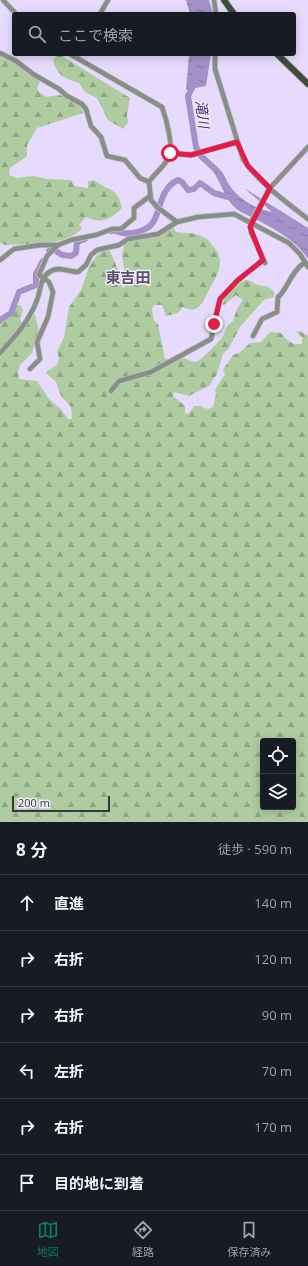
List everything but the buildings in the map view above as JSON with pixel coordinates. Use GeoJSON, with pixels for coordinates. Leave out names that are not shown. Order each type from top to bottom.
{"type":"FeatureCollection","features":[{"type":"Feature","properties":{"kind":"main road"},"geometry":{"type":"LineString","coordinates":[[224,0],[233,12]]}},
{"type":"Feature","properties":{"kind":"main road"},"geometry":{"type":"LineString","coordinates":[[279,56],[308,84]]}},
{"type":"Feature","properties":{"kind":"street"},"geometry":{"type":"LineString","coordinates":[[3,0],[14,12]]}},
{"type":"Feature","properties":{"kind":"street"},"geometry":{"type":"LineString","coordinates":[[101,12],[108,0]]}},
{"type":"Feature","properties":{"kind":"street"},"geometry":{"type":"LineString","coordinates":[[214,0],[216,12]]}},
{"type":"Feature","properties":{"kind":"street"},"geometry":{"type":"LineString","coordinates":[[0,53],[16,61],[33,74],[82,104],[86,109],[91,126],[101,137],[107,156],[125,160],[140,178],[149,182]]}},
{"type":"Feature","properties":{"kind":"street"},"geometry":{"type":"LineString","coordinates":[[76,56],[162,107],[168,132],[170,153],[163,166],[149,182],[150,196],[159,208],[177,222]]}},
{"type":"Feature","properties":{"kind":"street"},"geometry":{"type":"LineString","coordinates":[[215,56],[214,69],[237,142],[248,166],[270,188],[308,219]]}},
{"type":"Feature","properties":{"kind":"street"},"geometry":{"type":"LineString","coordinates":[[170,153],[191,155],[237,142]]}},
{"type":"Feature","properties":{"kind":"street"},"geometry":{"type":"LineString","coordinates":[[111,392],[119,381],[151,372],[211,339],[220,299],[238,280],[264,262],[252,232],[251,222],[270,188],[308,147]]}},
{"type":"Feature","properties":{"kind":"street"},"geometry":{"type":"LineString","coordinates":[[0,260],[14,249],[40,245],[58,245],[71,240],[96,235],[112,229],[121,229],[134,218],[134,208],[150,196]]}},
{"type":"Feature","properties":{"kind":"street"},"geometry":{"type":"LineString","coordinates":[[0,353],[16,335],[33,308],[44,278],[55,269],[78,272],[86,265],[91,256],[97,250],[119,245],[128,239],[158,234],[177,222],[228,213],[234,214],[288,243],[300,254],[304,263],[308,267]]}},
{"type":"Feature","properties":{"kind":"street"},"geometry":{"type":"LineString","coordinates":[[30,369],[40,359],[38,342],[46,324],[52,296],[48,282],[40,276],[40,272],[53,250],[58,245]]}},
{"type":"Feature","properties":{"kind":"street"},"geometry":{"type":"LineString","coordinates":[[253,336],[262,319],[278,312],[277,299],[282,294],[290,278],[304,263]]}},
{"type":"Feature","properties":{"kind":"green space"},"geometry":{"type":"Polygon","coordinates":[[[0,56],[16,63],[40,82],[37,88],[39,92],[46,97],[60,95],[82,107],[83,113],[37,128],[27,145],[27,156],[10,168],[9,175],[17,178],[32,176],[48,179],[71,180],[74,186],[88,188],[88,181],[94,180],[112,190],[118,196],[122,208],[110,218],[96,221],[86,217],[79,225],[82,228],[76,234],[57,241],[5,245],[0,243],[0,56]]]}},
{"type":"Feature","properties":{"kind":"green space"},"geometry":{"type":"Polygon","coordinates":[[[57,56],[62,56],[130,98],[127,115],[128,123],[123,129],[108,120],[97,98],[85,92],[79,83],[65,78],[58,72],[53,59],[57,56]]]}},
{"type":"Feature","properties":{"kind":"green space"},"geometry":{"type":"Polygon","coordinates":[[[173,227],[176,232],[192,233],[207,239],[217,251],[219,257],[220,268],[218,273],[204,300],[197,308],[192,310],[183,307],[178,313],[166,316],[162,305],[154,305],[152,309],[154,321],[158,324],[165,359],[183,357],[194,362],[198,361],[219,342],[228,326],[233,321],[237,309],[243,300],[236,295],[224,305],[221,304],[232,290],[243,281],[248,280],[267,287],[274,292],[274,297],[264,300],[240,327],[229,348],[223,354],[217,374],[209,386],[189,396],[174,392],[173,396],[185,406],[185,413],[189,414],[194,406],[208,409],[213,407],[216,394],[215,390],[225,374],[223,370],[224,368],[233,355],[239,353],[250,343],[261,342],[270,332],[281,333],[295,344],[302,344],[302,337],[296,332],[300,331],[308,336],[308,822],[0,822],[0,322],[9,318],[16,305],[20,305],[23,310],[20,320],[22,323],[27,323],[35,314],[39,331],[32,353],[20,365],[18,372],[19,379],[37,381],[49,399],[61,409],[68,419],[72,419],[71,407],[61,396],[56,382],[46,373],[57,365],[59,358],[57,352],[64,337],[69,307],[81,290],[89,267],[97,255],[103,251],[110,251],[119,272],[122,287],[124,288],[126,284],[122,255],[124,245],[128,241],[161,235],[173,227]]]}},
{"type":"Feature","properties":{"kind":"water"},"geometry":{"type":"Polygon","coordinates":[[[186,0],[209,0],[212,12],[189,12],[186,0]]]}},
{"type":"Feature","properties":{"kind":"water"},"geometry":{"type":"Polygon","coordinates":[[[189,56],[211,56],[206,86],[186,90],[189,56]]]}},
{"type":"Feature","properties":{"kind":"water"},"geometry":{"type":"Polygon","coordinates":[[[211,163],[221,170],[234,191],[249,203],[260,209],[272,212],[244,188],[308,228],[308,259],[286,236],[238,210],[225,194],[216,176],[208,165],[211,163]]]}},
{"type":"Feature","properties":{"kind":"waterway","name":"滝川"},"geometry":{"type":"LineString","coordinates":[[195,82],[188,96],[196,147],[201,156],[215,169]]}},
{"type":"Feature","properties":{"kind":"waterway"},"geometry":{"type":"LineString","coordinates":[[111,231],[129,233],[139,232],[147,228],[155,219],[162,197],[171,185],[178,180],[182,182],[188,190],[194,189],[200,183],[214,193],[228,197]]}},
{"type":"Feature","properties":{"kind":"waterway"},"geometry":{"type":"LineString","coordinates":[[49,251],[53,249],[62,255],[71,256],[76,253],[77,242],[85,239]]}},
{"type":"Feature","properties":{"kind":"waterway"},"geometry":{"type":"LineString","coordinates":[[0,320],[11,313],[19,292],[36,285],[36,274],[43,261]]}},
{"type":"Feature","properties":{"kind":"district","name":"東吉田"},"geometry":{"type":"Point","coordinates":[128,277]}},
{"type":"Feature","properties":{"kind":"route"},"geometry":{"type":"LineString","coordinates":[[170,153],[191,155],[237,142],[243,159],[248,166],[270,188],[251,222],[250,227],[263,260],[238,280],[234,286],[223,295],[218,304],[214,324]]}}]}
